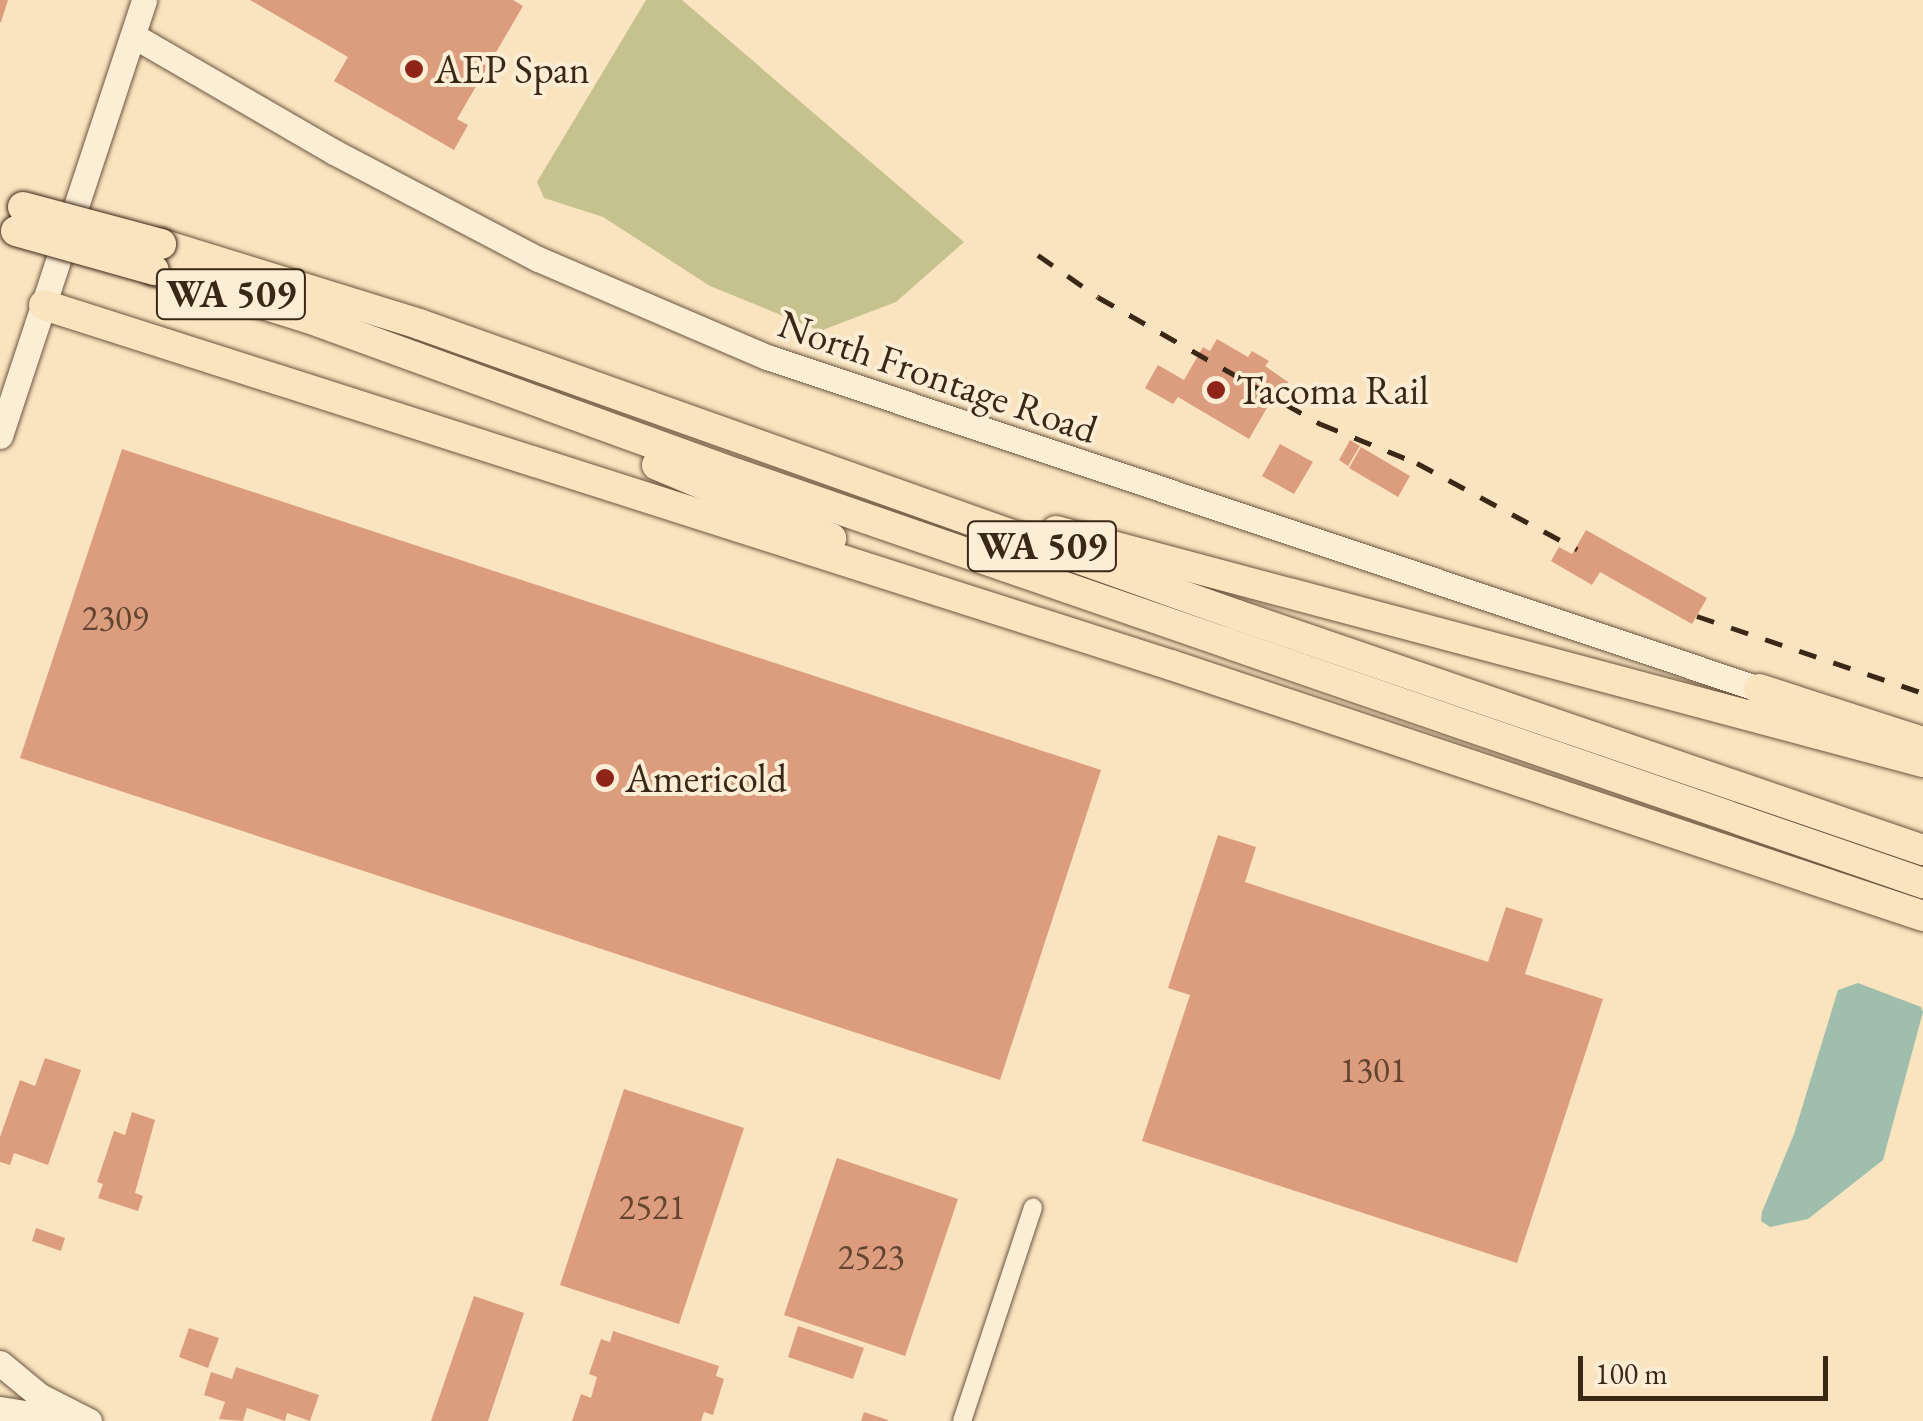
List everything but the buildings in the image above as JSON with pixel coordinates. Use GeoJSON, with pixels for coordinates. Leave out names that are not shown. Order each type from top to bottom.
{"type":"FeatureCollection","features":[{"type":"Feature","properties":{"kind":"highway","name":"WA 509"},"geometry":{"type":"LineString","coordinates":[[10,216],[420,324],[1256,622],[1923,850]]}},
{"type":"Feature","properties":{"kind":"highway","name":"WA 509"},"geometry":{"type":"LineString","coordinates":[[158,257],[308,318],[737,474],[1923,882]]}},
{"type":"Feature","properties":{"kind":"highway"},"geometry":{"type":"LineString","coordinates":[[44,304],[1172,665],[1923,916]]}},
{"type":"Feature","properties":{"kind":"highway"},"geometry":{"type":"LineString","coordinates":[[308,318],[864,552],[1172,665]]}},
{"type":"Feature","properties":{"kind":"highway"},"geometry":{"type":"LineString","coordinates":[[668,413],[1132,554],[1923,762]]}},
{"type":"Feature","properties":{"kind":"highway"},"geometry":{"type":"LineString","coordinates":[[1760,689],[1923,742]]}},
{"type":"Feature","properties":{"kind":"street"},"geometry":{"type":"LineString","coordinates":[[0,436],[144,0]]}},
{"type":"Feature","properties":{"kind":"street","name":"North Frontage Road"},"geometry":{"type":"LineString","coordinates":[[134,36],[334,152],[538,260],[767,357],[882,400],[1760,689]]}},
{"type":"Feature","properties":{"kind":"street"},"geometry":{"type":"LineString","coordinates":[[962,1421],[1033,1207]]}},
{"type":"Feature","properties":{"kind":"street"},"geometry":{"type":"LineString","coordinates":[[0,1363],[40,1396],[89,1421]]}},
{"type":"Feature","properties":{"kind":"street"},"geometry":{"type":"LineString","coordinates":[[0,1408],[75,1421]]}},
{"type":"Feature","properties":{"kind":"shaded area"},"geometry":{"type":"Polygon","coordinates":[[[646,0],[682,0],[964,242],[896,302],[820,331],[710,286],[603,217],[544,198],[537,182],[646,0]]]}},
{"type":"Feature","properties":{"kind":"shaded area"},"geometry":{"type":"Polygon","coordinates":[[[1858,983],[1921,1007],[1923,1012],[1883,1160],[1808,1219],[1770,1227],[1761,1221],[1762,1212],[1794,1134],[1838,990],[1858,983]]]}},
{"type":"Feature","properties":{"kind":"railway"},"geometry":{"type":"LineString","coordinates":[[1038,255],[1098,297],[1321,424],[1417,463],[1577,549]]}},
{"type":"Feature","properties":{"kind":"railway"},"geometry":{"type":"LineString","coordinates":[[1697,616],[1923,693]]}},
{"type":"Feature","properties":{"kind":"place","name":"AEP Span"},"geometry":{"type":"Point","coordinates":[414,69]}},
{"type":"Feature","properties":{"kind":"place","name":"Tacoma Rail"},"geometry":{"type":"Point","coordinates":[1216,390]}},
{"type":"Feature","properties":{"kind":"place","name":"Americold"},"geometry":{"type":"Point","coordinates":[605,778]}}]}
